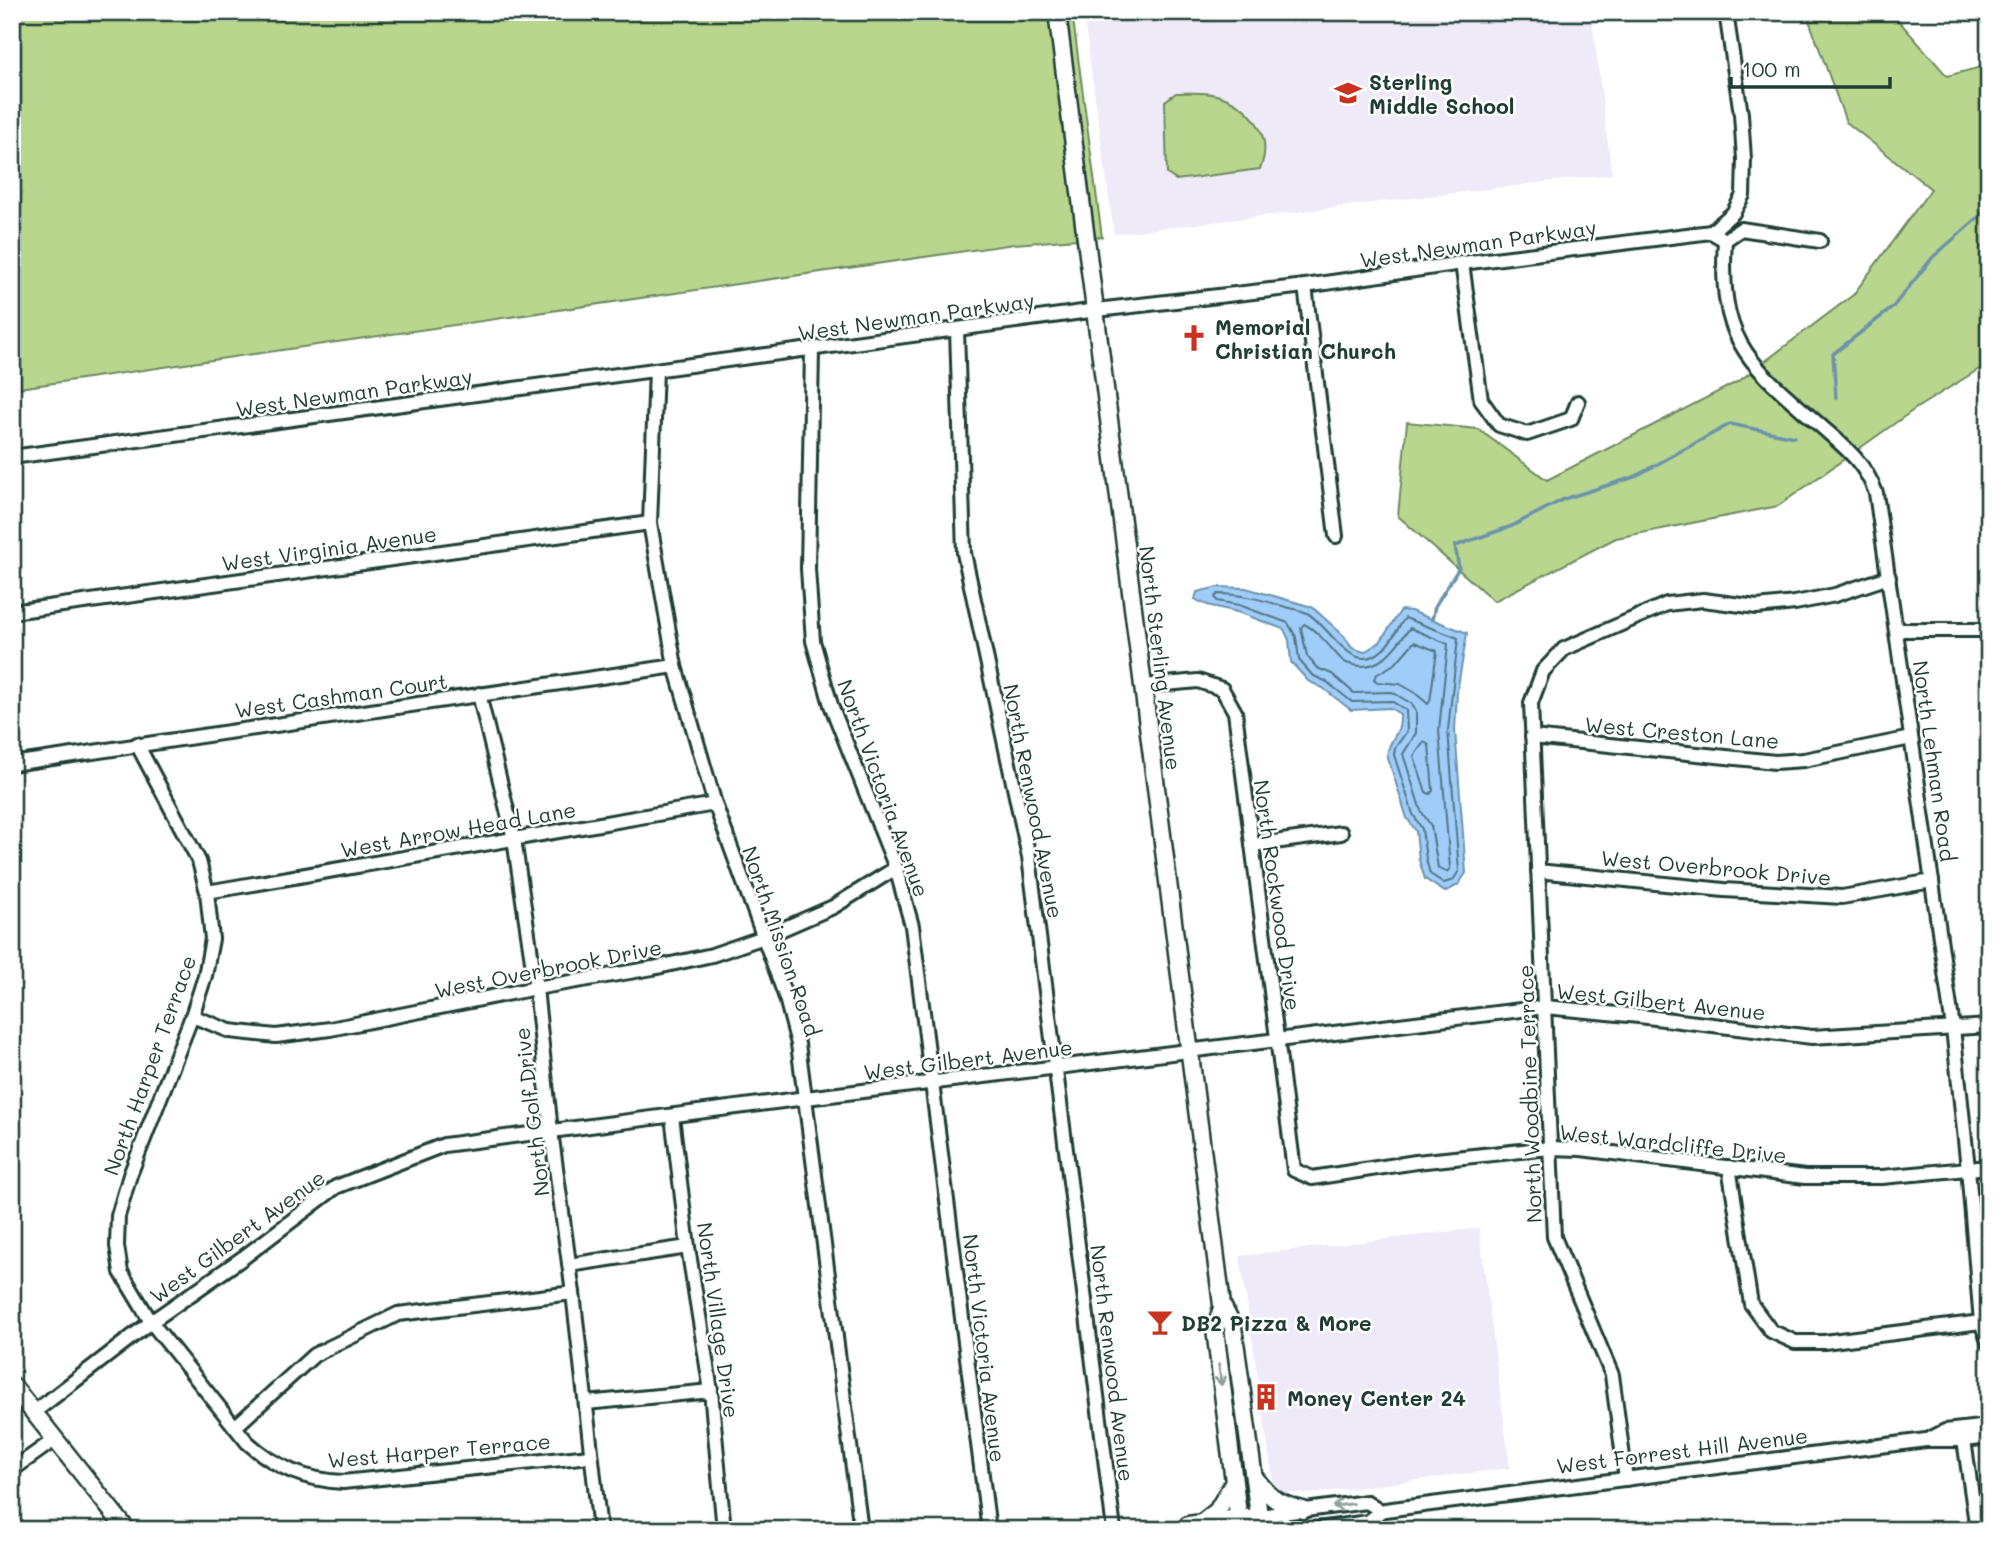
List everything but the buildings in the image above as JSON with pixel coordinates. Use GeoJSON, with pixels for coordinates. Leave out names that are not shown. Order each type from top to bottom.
{"type":"FeatureCollection","features":[{"type":"Feature","properties":{"kind":"main road","name":"North Sterling Avenue"},"geometry":{"type":"LineString","coordinates":[[1057,12],[1222,1308],[1233,1328],[1260,1523]]}},
{"type":"Feature","properties":{"kind":"main road","name":"North Sterling Avenue"},"geometry":{"type":"LineString","coordinates":[[1222,1308],[1215,1329],[1239,1524]]}},
{"type":"Feature","properties":{"kind":"main road"},"geometry":{"type":"LineString","coordinates":[[12,1385],[128,1530]]}},
{"type":"Feature","properties":{"kind":"main road"},"geometry":{"type":"LineString","coordinates":[[1254,1476],[1271,1498],[1282,1505],[1303,1510]]}},
{"type":"Feature","properties":{"kind":"main road"},"geometry":{"type":"LineString","coordinates":[[1201,1523],[1217,1511],[1234,1482]]}},
{"type":"Feature","properties":{"kind":"main road","name":"West Forrest Hill Avenue"},"geometry":{"type":"LineString","coordinates":[[1184,1530],[1188,1525],[1201,1523],[1260,1523]]}},
{"type":"Feature","properties":{"kind":"street"},"geometry":{"type":"LineString","coordinates":[[1726,12],[1741,114],[1743,195],[1733,213],[1711,232],[1725,240],[1741,229],[1820,241]]}},
{"type":"Feature","properties":{"kind":"street","name":"West Newman Parkway"},"geometry":{"type":"LineString","coordinates":[[12,457],[1097,310],[1304,286],[1711,232]]}},
{"type":"Feature","properties":{"kind":"street","name":"North Lehman Road"},"geometry":{"type":"LineString","coordinates":[[1725,240],[1725,298],[1732,328],[1741,348],[1762,375],[1856,457],[1869,475],[1876,493],[1898,630],[1953,1028],[1981,1322],[1989,1344]]}},
{"type":"Feature","properties":{"kind":"street"},"geometry":{"type":"LineString","coordinates":[[1462,263],[1481,400],[1499,425],[1527,434],[1571,419],[1578,402]]}},
{"type":"Feature","properties":{"kind":"street"},"geometry":{"type":"LineString","coordinates":[[1304,286],[1336,536]]}},
{"type":"Feature","properties":{"kind":"street","name":"North Renwood Avenue"},"geometry":{"type":"LineString","coordinates":[[957,330],[964,553],[1029,857],[1114,1530]]}},
{"type":"Feature","properties":{"kind":"street","name":"North Victoria Avenue"},"geometry":{"type":"LineString","coordinates":[[812,350],[808,569],[813,640],[831,705],[896,868],[912,926],[989,1530]]}},
{"type":"Feature","properties":{"kind":"street","name":"North Mission Road"},"geometry":{"type":"LineString","coordinates":[[656,370],[650,523],[675,666],[715,804],[786,998],[798,1044],[861,1530]]}},
{"type":"Feature","properties":{"kind":"street","name":"West Virginia Avenue"},"geometry":{"type":"LineString","coordinates":[[12,612],[650,523]]}},
{"type":"Feature","properties":{"kind":"street","name":"North Woodbine Terrace"},"geometry":{"type":"LineString","coordinates":[[1626,1479],[1612,1375],[1554,1237],[1531,703],[1543,671],[1563,649],[1668,604],[1703,600],[1756,607],[1795,603],[1836,595],[1889,577]]}},
{"type":"Feature","properties":{"kind":"street"},"geometry":{"type":"LineString","coordinates":[[1898,630],[1989,630]]}},
{"type":"Feature","properties":{"kind":"street","name":"West Cashman Court"},"geometry":{"type":"LineString","coordinates":[[12,764],[675,666]]}},
{"type":"Feature","properties":{"kind":"street","name":"North Rockwood Drive"},"geometry":{"type":"LineString","coordinates":[[1144,686],[1198,681],[1222,689],[1235,712],[1294,1170],[1312,1178]]}},
{"type":"Feature","properties":{"kind":"street","name":"North Golf Drive"},"geometry":{"type":"LineString","coordinates":[[479,694],[514,839],[536,988],[600,1530]]}},
{"type":"Feature","properties":{"kind":"street","name":"West Creston Lane"},"geometry":{"type":"LineString","coordinates":[[1532,737],[1774,762],[1804,760],[1911,738]]}},
{"type":"Feature","properties":{"kind":"street","name":"North Harper Terrace"},"geometry":{"type":"LineString","coordinates":[[137,744],[199,861],[207,892],[212,939],[205,976],[192,1016],[130,1175],[118,1216],[117,1245],[121,1272],[151,1322]]}},
{"type":"Feature","properties":{"kind":"street","name":"West Arrow Head Lane"},"geometry":{"type":"LineString","coordinates":[[207,892],[715,804]]}},
{"type":"Feature","properties":{"kind":"street"},"geometry":{"type":"LineString","coordinates":[[1252,845],[1341,833]]}},
{"type":"Feature","properties":{"kind":"street","name":"West Overbrook Drive"},"geometry":{"type":"LineString","coordinates":[[192,1016],[230,1031],[276,1037],[677,963],[712,955],[764,937],[833,907],[896,868]]}},
{"type":"Feature","properties":{"kind":"street","name":"West Overbrook Drive"},"geometry":{"type":"LineString","coordinates":[[1538,871],[1724,890],[1842,897],[1932,881]]}},
{"type":"Feature","properties":{"kind":"street","name":"West Gilbert Avenue"},"geometry":{"type":"LineString","coordinates":[[33,1413],[336,1186],[444,1145],[1545,1007],[1812,1037],[1989,1026]]}},
{"type":"Feature","properties":{"kind":"street","name":"North Village Drive"},"geometry":{"type":"LineString","coordinates":[[672,1116],[688,1247],[711,1391],[724,1530]]}},
{"type":"Feature","properties":{"kind":"street","name":"West Wardcliffe Drive"},"geometry":{"type":"LineString","coordinates":[[1312,1178],[1416,1162],[1550,1148],[1581,1149],[1805,1177],[1882,1177],[1989,1167]]}},
{"type":"Feature","properties":{"kind":"street"},"geometry":{"type":"LineString","coordinates":[[1729,1167],[1751,1304],[1771,1331],[1795,1342],[1824,1342],[1981,1322]]}},
{"type":"Feature","properties":{"kind":"street"},"geometry":{"type":"LineString","coordinates":[[569,1265],[688,1247]]}},
{"type":"Feature","properties":{"kind":"street"},"geometry":{"type":"LineString","coordinates":[[235,1427],[313,1355],[398,1314],[573,1293]]}},
{"type":"Feature","properties":{"kind":"street","name":"West Harper Terrace"},"geometry":{"type":"LineString","coordinates":[[151,1322],[247,1442],[265,1458],[286,1470],[325,1481],[343,1482],[590,1456]]}},
{"type":"Feature","properties":{"kind":"street"},"geometry":{"type":"LineString","coordinates":[[586,1403],[711,1391]]}},
{"type":"Feature","properties":{"kind":"street"},"geometry":{"type":"LineString","coordinates":[[1926,1440],[1945,1431],[1989,1426]]}},
{"type":"Feature","properties":{"kind":"street","name":"West Forrest Hill Avenue"},"geometry":{"type":"LineString","coordinates":[[1311,1530],[1368,1522],[1381,1511],[1926,1440],[1989,1437]]}},
{"type":"Feature","properties":{"kind":"street"},"geometry":{"type":"LineString","coordinates":[[12,1470],[54,1440]]}},
{"type":"Feature","properties":{"kind":"street"},"geometry":{"type":"LineString","coordinates":[[1965,1440],[1977,1530]]}},
{"type":"Feature","properties":{"kind":"street","name":"West Forrest Hill Avenue"},"geometry":{"type":"LineString","coordinates":[[1260,1523],[1303,1510],[1367,1502],[1381,1511]]}},
{"type":"Feature","properties":{"kind":"shaded area","name":"Sterling Middle School"},"geometry":{"type":"Polygon","coordinates":[[[1083,12],[1591,12],[1612,174],[1114,234],[1083,12]]]}},
{"type":"Feature","properties":{"kind":"shaded area"},"geometry":{"type":"Polygon","coordinates":[[[1479,1228],[1510,1468],[1309,1494],[1282,1492],[1273,1481],[1240,1256],[1479,1228]]]}},
{"type":"Feature","properties":{"kind":"green space"},"geometry":{"type":"Polygon","coordinates":[[[12,12],[1072,12],[1102,237],[1014,244],[12,389],[12,12]]]}},
{"type":"Feature","properties":{"kind":"green space"},"geometry":{"type":"Polygon","coordinates":[[[1806,12],[1891,12],[1947,76],[1989,65],[1989,363],[1915,409],[1778,506],[1616,538],[1494,601],[1398,516],[1407,422],[1478,429],[1547,480],[1739,381],[1853,295],[1931,189],[1846,122],[1806,12]]]}},
{"type":"Feature","properties":{"kind":"green space"},"geometry":{"type":"Polygon","coordinates":[[[1176,93],[1215,94],[1242,107],[1262,134],[1264,157],[1260,169],[1176,180],[1167,174],[1165,101],[1176,93]]]}},
{"type":"Feature","properties":{"kind":"water"},"geometry":{"type":"Polygon","coordinates":[[[1218,587],[1246,588],[1312,607],[1344,636],[1352,648],[1364,652],[1380,642],[1401,610],[1411,611],[1467,633],[1457,692],[1455,730],[1466,873],[1458,885],[1445,892],[1425,879],[1419,860],[1416,831],[1407,818],[1387,755],[1399,727],[1400,714],[1390,708],[1351,710],[1323,688],[1308,681],[1291,662],[1289,640],[1284,629],[1195,599],[1197,592],[1218,587]]]}},
{"type":"Feature","properties":{"kind":"waterway"},"geometry":{"type":"LineString","coordinates":[[1836,398],[1833,354],[1892,308],[1933,257],[1989,208]]}},
{"type":"Feature","properties":{"kind":"waterway"},"geometry":{"type":"LineString","coordinates":[[1432,620],[1435,606],[1459,568],[1455,546],[1512,526],[1564,499],[1634,477],[1730,424],[1794,437]]}},
{"type":"Feature","properties":{"kind":"place","name":"Sterling Middle School"},"geometry":{"type":"Point","coordinates":[1348,93]}},
{"type":"Feature","properties":{"kind":"place","name":"Memorial Christian Church"},"geometry":{"type":"Point","coordinates":[1194,338]}},
{"type":"Feature","properties":{"kind":"place","name":"DB2 Pizza & More"},"geometry":{"type":"Point","coordinates":[1160,1322]}},
{"type":"Feature","properties":{"kind":"place","name":"Money Center 24"},"geometry":{"type":"Point","coordinates":[1266,1397]}}]}
